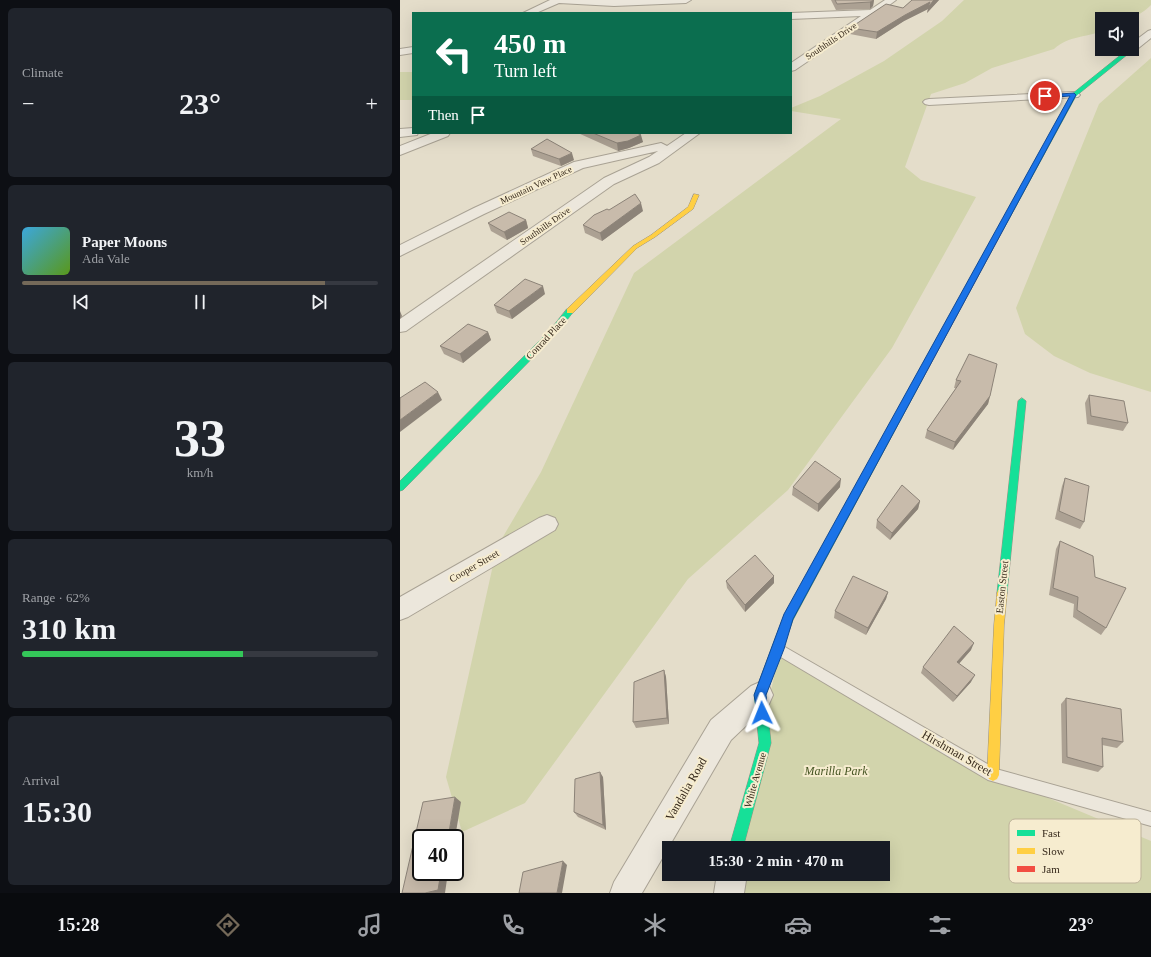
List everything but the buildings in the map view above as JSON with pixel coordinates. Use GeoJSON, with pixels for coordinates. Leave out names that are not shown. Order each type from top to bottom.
{"type":"FeatureCollection","features":[{"type":"Feature","properties":{"kind":"street"},"geometry":{"type":"LineString","coordinates":[[530,12],[557,0],[614,2],[686,0]]}},
{"type":"Feature","properties":{"kind":"street","name":"Southhills Drive"},"geometry":{"type":"LineString","coordinates":[[792,67],[891,0]]}},
{"type":"Feature","properties":{"kind":"street"},"geometry":{"type":"LineString","coordinates":[[792,16],[873,13]]}},
{"type":"Feature","properties":{"kind":"street","name":"White Avenue"},"geometry":{"type":"LineString","coordinates":[[1139,42],[1151,33]]}},
{"type":"Feature","properties":{"kind":"street"},"geometry":{"type":"LineString","coordinates":[[400,52],[412,50]]}},
{"type":"Feature","properties":{"kind":"street","name":"White Avenue"},"geometry":{"type":"LineString","coordinates":[[738,841],[765,743],[760,695],[788,618],[1074,95],[1121,56]]}},
{"type":"Feature","properties":{"kind":"street"},"geometry":{"type":"LineString","coordinates":[[929,102],[1074,95]]}},
{"type":"Feature","properties":{"kind":"street"},"geometry":{"type":"LineString","coordinates":[[400,133],[412,132]]}},
{"type":"Feature","properties":{"kind":"street"},"geometry":{"type":"LineString","coordinates":[[400,151],[442,134]]}},
{"type":"Feature","properties":{"kind":"street","name":"Southhills Drive"},"geometry":{"type":"LineString","coordinates":[[400,327],[609,181],[654,160],[692,134]]}},
{"type":"Feature","properties":{"kind":"street","name":"Mountain View Place"},"geometry":{"type":"LineString","coordinates":[[400,251],[479,211],[579,165],[680,142]]}},
{"type":"Feature","properties":{"kind":"street","name":"Conrad Place"},"geometry":{"type":"LineString","coordinates":[[400,487],[553,332],[570,311],[622,259],[635,247],[653,236],[691,208],[696,195]]}},
{"type":"Feature","properties":{"kind":"street","name":"Easton Street"},"geometry":{"type":"LineString","coordinates":[[993,775],[999,625],[1022,401]]}},
{"type":"Feature","properties":{"kind":"street","name":"Cooper Street"},"geometry":{"type":"LineString","coordinates":[[400,609],[547,524]]}},
{"type":"Feature","properties":{"kind":"street","name":"Vandalia Road"},"geometry":{"type":"LineString","coordinates":[[625,893],[721,730],[760,695]]}},
{"type":"Feature","properties":{"kind":"street"},"geometry":{"type":"LineString","coordinates":[[729,893],[731,881]]}},
{"type":"Feature","properties":{"kind":"lane","name":"Hirshman Street"},"geometry":{"type":"LineString","coordinates":[[778,649],[993,775],[1151,819]]}},
{"type":"Feature","properties":{"kind":"green space"},"geometry":{"type":"Polygon","coordinates":[[[964,0],[1151,0],[1151,5],[1139,14],[1139,12],[1095,12],[1095,33],[1066,41],[1054,49],[992,68],[965,83],[931,94],[905,167],[921,180],[976,197],[892,348],[788,490],[688,579],[525,803],[464,831],[464,829],[461,829],[446,777],[497,547],[541,472],[634,273],[841,119],[792,111],[792,108],[820,96],[884,61],[942,21],[964,0]]]}},
{"type":"Feature","properties":{"kind":"green space"},"geometry":{"type":"Polygon","coordinates":[[[1151,58],[1151,392],[1090,373],[1054,356],[1025,334],[1016,308],[1099,104],[1151,58]]]}},
{"type":"Feature","properties":{"kind":"green space"},"geometry":{"type":"Polygon","coordinates":[[[400,72],[412,72],[412,100],[400,100],[400,72]]]}},
{"type":"Feature","properties":{"kind":"green space","name":"Marilla Park"},"geometry":{"type":"Polygon","coordinates":[[[780,650],[996,776],[1099,819],[1009,819],[1009,883],[1141,883],[1141,837],[1151,841],[1151,893],[729,893],[731,881],[890,881],[890,841],[738,841],[780,650]]]}},
{"type":"Feature","properties":{"kind":"traffic: fast"},"geometry":{"type":"LineString","coordinates":[[1000,230],[1074,95],[1122,56]]}},
{"type":"Feature","properties":{"kind":"traffic: fast"},"geometry":{"type":"LineString","coordinates":[[400,487],[553,332],[570,311]]}},
{"type":"Feature","properties":{"kind":"traffic: fast"},"geometry":{"type":"LineString","coordinates":[[738,841],[765,743],[760,695],[788,618],[918,380]]}},
{"type":"Feature","properties":{"kind":"traffic: fast"},"geometry":{"type":"LineString","coordinates":[[1002,593],[1022,401]]}},
{"type":"Feature","properties":{"kind":"traffic: slow"},"geometry":{"type":"LineString","coordinates":[[570,311],[635,247],[653,236],[691,208],[696,195]]}},
{"type":"Feature","properties":{"kind":"traffic: slow"},"geometry":{"type":"LineString","coordinates":[[993,775],[999,625],[1002,593]]}},
{"type":"Feature","properties":{"kind":"traffic: jam"},"geometry":{"type":"LineString","coordinates":[[918,380],[1000,230]]}},
{"type":"Feature","properties":{"kind":"route"},"geometry":{"type":"LineString","coordinates":[[762,713],[760,695],[788,618],[1074,95],[1045,96]]}}]}
